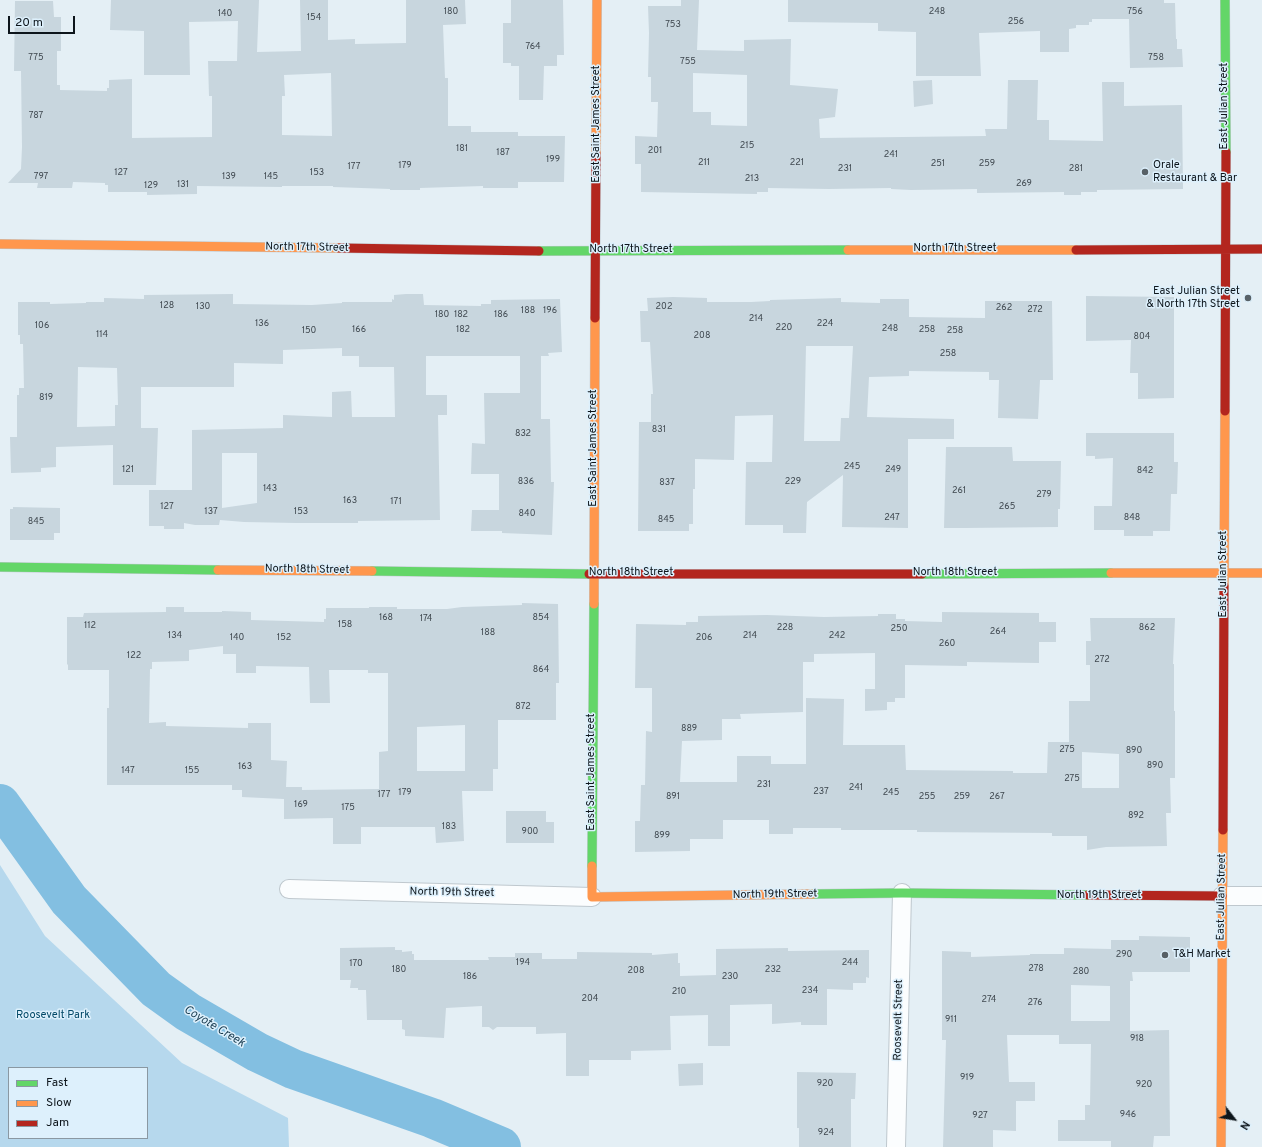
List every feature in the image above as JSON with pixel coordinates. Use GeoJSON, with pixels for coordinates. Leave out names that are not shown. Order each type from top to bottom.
{"type":"FeatureCollection","features":[{"type":"Feature","properties":{"kind":"street","name":"East Saint James Street"},"geometry":{"type":"LineString","coordinates":[[592,897],[597,0]]}},
{"type":"Feature","properties":{"kind":"street","name":"East Julian Street"},"geometry":{"type":"LineString","coordinates":[[1221,1147],[1225,0]]}},
{"type":"Feature","properties":{"kind":"street","name":"North 17th Street"},"geometry":{"type":"LineString","coordinates":[[0,244],[595,251],[1262,249]]}},
{"type":"Feature","properties":{"kind":"street","name":"North 18th Street"},"geometry":{"type":"LineString","coordinates":[[0,567],[593,574],[1262,573]]}},
{"type":"Feature","properties":{"kind":"street","name":"North 19th Street"},"geometry":{"type":"LineString","coordinates":[[289,889],[592,897],[902,893],[985,895],[1262,896]]}},
{"type":"Feature","properties":{"kind":"street","name":"Roosevelt Street"},"geometry":{"type":"LineString","coordinates":[[896,1147],[902,893]]}},
{"type":"Feature","properties":{"kind":"green space","name":"Roosevelt Park"},"geometry":{"type":"Polygon","coordinates":[[[0,865],[45,936],[182,1063],[288,1118],[289,1147],[0,1147],[0,865]]]}},
{"type":"Feature","properties":{"kind":"building"},"geometry":{"type":"Polygon","coordinates":[[[111,0],[259,0],[257,52],[301,51],[300,0],[328,0],[328,40],[355,39],[355,44],[406,43],[406,0],[465,0],[466,24],[443,25],[445,78],[448,78],[448,126],[471,126],[471,132],[518,132],[518,136],[565,136],[564,182],[518,182],[518,188],[483,188],[483,186],[420,188],[420,190],[390,190],[333,186],[197,186],[197,194],[147,195],[147,192],[108,192],[108,185],[105,185],[105,183],[73,182],[72,188],[37,188],[38,183],[8,183],[21,169],[22,147],[21,71],[14,71],[15,1],[53,1],[54,17],[61,17],[61,51],[57,51],[57,85],[60,85],[60,90],[107,91],[107,88],[109,88],[109,80],[132,79],[132,138],[212,137],[212,96],[209,96],[208,61],[237,61],[238,21],[189,22],[190,75],[144,75],[144,31],[110,30],[111,0]],[[331,73],[284,75],[285,96],[282,96],[282,135],[332,136],[331,73]]]}},
{"type":"Feature","properties":{"kind":"building"},"geometry":{"type":"Polygon","coordinates":[[[511,0],[563,0],[564,55],[557,55],[557,66],[544,66],[543,100],[519,100],[519,66],[511,66],[511,63],[503,63],[503,23],[511,23],[511,0]]]}},
{"type":"Feature","properties":{"kind":"building"},"geometry":{"type":"Polygon","coordinates":[[[681,0],[699,0],[697,50],[744,51],[744,40],[791,39],[790,85],[838,89],[835,117],[819,119],[820,138],[986,136],[985,129],[1007,129],[1008,80],[1038,80],[1037,120],[1049,120],[1049,140],[1103,141],[1102,82],[1124,82],[1124,106],[1182,105],[1183,189],[1097,190],[1097,192],[1081,192],[1081,195],[1064,195],[1064,192],[977,193],[977,189],[911,190],[891,188],[768,188],[768,192],[757,192],[757,194],[641,192],[641,164],[635,164],[635,136],[657,137],[658,102],[651,102],[651,77],[648,77],[648,6],[681,6],[681,0]],[[693,73],[693,112],[711,112],[711,125],[747,126],[747,75],[693,73]]]}},
{"type":"Feature","properties":{"kind":"building"},"geometry":{"type":"Polygon","coordinates":[[[788,0],[1164,0],[1164,3],[1175,3],[1177,49],[1182,49],[1183,67],[1130,68],[1129,19],[1092,19],[1092,22],[1089,22],[1089,25],[1076,25],[1076,28],[1069,29],[1069,52],[1040,52],[1040,31],[979,33],[981,76],[916,76],[916,32],[878,31],[878,23],[788,22],[788,0]]]}},
{"type":"Feature","properties":{"kind":"building"},"geometry":{"type":"Polygon","coordinates":[[[932,80],[933,104],[914,107],[913,81],[932,80]]]}},
{"type":"Feature","properties":{"kind":"building"},"geometry":{"type":"Polygon","coordinates":[[[233,294],[233,304],[312,305],[342,302],[392,302],[392,299],[394,300],[394,295],[406,294],[423,294],[424,305],[481,306],[481,304],[491,304],[491,300],[560,299],[562,352],[548,353],[549,356],[541,356],[541,419],[550,419],[551,482],[554,482],[552,535],[502,533],[502,531],[471,531],[472,510],[499,510],[499,474],[471,474],[472,443],[485,444],[484,393],[520,393],[520,356],[426,356],[426,395],[447,395],[447,415],[438,415],[440,520],[358,521],[358,523],[296,523],[220,520],[219,525],[195,525],[184,523],[184,529],[164,529],[164,526],[149,526],[149,490],[192,490],[192,430],[283,428],[283,415],[332,417],[332,392],[351,391],[352,417],[395,417],[394,367],[359,367],[359,356],[342,356],[342,348],[283,350],[283,364],[234,363],[234,387],[141,387],[141,428],[158,428],[156,485],[113,485],[113,445],[56,447],[56,467],[41,468],[41,472],[11,473],[10,437],[17,437],[17,395],[19,395],[19,388],[24,388],[23,344],[20,344],[20,335],[18,335],[18,302],[50,302],[50,304],[104,302],[104,298],[144,299],[144,295],[233,294]],[[78,367],[77,427],[115,426],[115,405],[118,405],[117,368],[78,367]],[[222,453],[222,508],[257,503],[257,453],[222,453]]]}},
{"type":"Feature","properties":{"kind":"building"},"geometry":{"type":"Polygon","coordinates":[[[1086,296],[1174,297],[1174,398],[1138,399],[1138,373],[1130,373],[1131,340],[1086,341],[1086,296]]]}},
{"type":"Feature","properties":{"kind":"building"},"geometry":{"type":"Polygon","coordinates":[[[647,298],[707,298],[707,302],[751,302],[841,298],[841,302],[880,303],[880,299],[909,299],[909,317],[985,318],[985,301],[1052,301],[1053,380],[1040,380],[1038,419],[998,418],[999,380],[989,380],[989,372],[909,371],[909,376],[869,377],[867,417],[954,419],[954,439],[908,439],[908,528],[842,527],[843,475],[807,502],[806,533],[783,533],[783,525],[745,525],[746,462],[772,462],[773,415],[735,416],[734,460],[695,459],[693,524],[689,524],[689,531],[638,531],[639,422],[651,422],[651,394],[653,394],[650,342],[641,342],[640,311],[648,311],[647,298]],[[806,346],[804,441],[840,441],[841,418],[849,418],[853,346],[806,346]]]}},
{"type":"Feature","properties":{"kind":"building"},"geometry":{"type":"Polygon","coordinates":[[[1086,433],[1174,433],[1174,462],[1178,462],[1177,494],[1171,494],[1170,531],[1153,531],[1153,536],[1124,536],[1124,530],[1094,530],[1094,506],[1112,506],[1113,458],[1095,459],[1095,456],[1086,456],[1086,433]]]}},
{"type":"Feature","properties":{"kind":"building"},"geometry":{"type":"Polygon","coordinates":[[[946,447],[1012,447],[1013,461],[1061,461],[1058,527],[944,528],[946,447]]]}},
{"type":"Feature","properties":{"kind":"building"},"geometry":{"type":"Polygon","coordinates":[[[13,507],[60,508],[60,533],[54,533],[54,540],[10,540],[10,509],[13,509],[13,507]]]}},
{"type":"Feature","properties":{"kind":"building"},"geometry":{"type":"Polygon","coordinates":[[[522,603],[558,604],[559,683],[556,683],[556,720],[498,720],[498,769],[493,769],[493,791],[462,791],[464,841],[436,843],[435,827],[361,827],[361,844],[333,844],[333,818],[284,819],[284,799],[242,797],[242,790],[232,790],[232,785],[107,785],[107,708],[109,708],[109,670],[68,670],[67,664],[67,617],[83,617],[84,613],[166,612],[166,607],[184,607],[184,612],[251,612],[251,620],[324,622],[324,619],[326,619],[326,608],[397,607],[397,609],[447,609],[522,605],[522,603]],[[223,646],[189,650],[189,661],[152,662],[152,669],[150,669],[149,723],[166,722],[166,726],[248,728],[248,723],[271,723],[271,760],[287,761],[286,787],[302,787],[302,790],[379,789],[379,752],[388,751],[388,673],[368,673],[368,670],[329,670],[330,703],[310,703],[309,667],[256,666],[256,673],[236,673],[236,654],[223,654],[223,646]],[[465,725],[417,727],[417,771],[465,771],[465,725]]]}},
{"type":"Feature","properties":{"kind":"building"},"geometry":{"type":"Polygon","coordinates":[[[942,612],[1039,613],[1039,622],[1056,622],[1056,642],[1039,642],[1039,663],[967,662],[967,666],[905,665],[905,698],[895,698],[895,702],[887,702],[887,710],[865,711],[865,689],[875,689],[875,653],[814,654],[814,662],[803,662],[803,712],[740,714],[741,719],[722,719],[722,740],[682,741],[680,782],[737,782],[737,756],[771,756],[771,764],[806,764],[806,698],[844,699],[843,745],[905,745],[906,770],[1013,771],[1013,773],[1047,773],[1048,742],[1069,742],[1069,701],[1090,701],[1090,665],[1086,665],[1086,641],[1091,641],[1090,618],[1175,618],[1173,664],[1175,778],[1170,778],[1171,813],[1166,813],[1167,846],[1106,847],[1087,850],[1087,836],[1052,836],[1052,833],[917,832],[917,830],[841,830],[841,828],[793,828],[793,834],[769,834],[769,820],[723,820],[723,839],[690,839],[690,851],[635,852],[635,821],[640,821],[641,785],[645,785],[646,731],[652,732],[652,688],[635,688],[636,624],[686,625],[686,622],[698,622],[698,616],[767,615],[824,617],[878,616],[878,614],[896,614],[896,619],[905,619],[905,621],[942,622],[942,612]],[[1082,752],[1082,788],[1119,788],[1119,754],[1082,752]]]}},
{"type":"Feature","properties":{"kind":"building"},"geometry":{"type":"Polygon","coordinates":[[[506,811],[546,811],[546,822],[554,822],[554,843],[506,843],[506,811]]]}},
{"type":"Feature","properties":{"kind":"building"},"geometry":{"type":"Polygon","coordinates":[[[1139,936],[1190,937],[1190,972],[1132,972],[1133,981],[1130,981],[1130,1031],[1169,1030],[1170,1136],[1154,1136],[1153,1147],[1111,1147],[1111,1141],[1058,1141],[1058,1120],[1085,1120],[1085,1105],[1090,1105],[1091,1044],[1059,1044],[1059,1035],[1007,1035],[1009,1082],[1035,1082],[1035,1101],[1016,1101],[1016,1131],[993,1130],[993,1147],[943,1147],[946,1040],[942,1040],[942,951],[971,952],[971,957],[1064,954],[1064,948],[1111,949],[1111,940],[1139,940],[1139,936]],[[1071,985],[1071,1021],[1110,1021],[1110,986],[1071,985]]]}},
{"type":"Feature","properties":{"kind":"building"},"geometry":{"type":"Polygon","coordinates":[[[395,947],[395,950],[402,950],[402,952],[412,951],[412,954],[414,954],[414,960],[489,960],[488,957],[515,957],[515,953],[542,953],[542,959],[577,959],[577,952],[652,953],[652,955],[678,953],[680,976],[716,975],[716,949],[788,948],[788,951],[869,950],[869,978],[866,977],[866,983],[853,983],[853,990],[827,989],[827,1025],[801,1025],[801,1022],[772,1024],[772,1004],[730,1005],[730,1046],[708,1046],[708,1015],[670,1016],[671,1050],[631,1051],[631,1060],[589,1060],[589,1076],[566,1076],[566,1033],[536,1034],[536,1027],[497,1027],[493,1030],[489,1027],[482,1027],[482,1006],[446,1008],[444,1038],[405,1036],[405,1030],[402,1029],[402,1020],[367,1020],[366,990],[350,988],[351,980],[340,980],[340,948],[395,947]]]}},
{"type":"Feature","properties":{"kind":"building"},"geometry":{"type":"Polygon","coordinates":[[[703,1063],[703,1085],[679,1086],[678,1064],[703,1063]]]}},
{"type":"Feature","properties":{"kind":"building"},"geometry":{"type":"Polygon","coordinates":[[[797,1072],[856,1073],[855,1099],[851,1099],[851,1147],[799,1147],[799,1128],[797,1128],[797,1072]]]}},
{"type":"Feature","properties":{"kind":"waterway","name":"Coyote Creek"},"geometry":{"type":"LineString","coordinates":[[0,804],[69,900],[156,989],[188,1012],[257,1052],[293,1069],[432,1118],[501,1147]]}},
{"type":"Feature","properties":{"kind":"traffic: fast"},"geometry":{"type":"LineString","coordinates":[[1225,0],[1226,152]]}},
{"type":"Feature","properties":{"kind":"traffic: fast"},"geometry":{"type":"LineString","coordinates":[[539,251],[848,250]]}},
{"type":"Feature","properties":{"kind":"traffic: fast"},"geometry":{"type":"LineString","coordinates":[[0,567],[218,570]]}},
{"type":"Feature","properties":{"kind":"traffic: fast"},"geometry":{"type":"LineString","coordinates":[[372,571],[589,574]]}},
{"type":"Feature","properties":{"kind":"traffic: fast"},"geometry":{"type":"LineString","coordinates":[[922,574],[1111,573]]}},
{"type":"Feature","properties":{"kind":"traffic: fast"},"geometry":{"type":"LineString","coordinates":[[592,866],[594,604]]}},
{"type":"Feature","properties":{"kind":"traffic: fast"},"geometry":{"type":"LineString","coordinates":[[813,894],[902,893],[1088,895]]}},
{"type":"Feature","properties":{"kind":"traffic: slow"},"geometry":{"type":"LineString","coordinates":[[596,154],[597,0]]}},
{"type":"Feature","properties":{"kind":"traffic: slow"},"geometry":{"type":"LineString","coordinates":[[0,244],[339,248]]}},
{"type":"Feature","properties":{"kind":"traffic: slow"},"geometry":{"type":"LineString","coordinates":[[848,250],[1076,250]]}},
{"type":"Feature","properties":{"kind":"traffic: slow"},"geometry":{"type":"LineString","coordinates":[[594,604],[595,318]]}},
{"type":"Feature","properties":{"kind":"traffic: slow"},"geometry":{"type":"LineString","coordinates":[[1224,586],[1225,411]]}},
{"type":"Feature","properties":{"kind":"traffic: slow"},"geometry":{"type":"LineString","coordinates":[[218,570],[372,571]]}},
{"type":"Feature","properties":{"kind":"traffic: slow"},"geometry":{"type":"LineString","coordinates":[[1111,573],[1262,573]]}},
{"type":"Feature","properties":{"kind":"traffic: slow"},"geometry":{"type":"LineString","coordinates":[[1221,1147],[1223,830]]}},
{"type":"Feature","properties":{"kind":"traffic: slow"},"geometry":{"type":"LineString","coordinates":[[592,866],[592,897],[813,894]]}},
{"type":"Feature","properties":{"kind":"traffic: jam"},"geometry":{"type":"LineString","coordinates":[[1225,411],[1226,152]]}},
{"type":"Feature","properties":{"kind":"traffic: jam"},"geometry":{"type":"LineString","coordinates":[[595,318],[596,154]]}},
{"type":"Feature","properties":{"kind":"traffic: jam"},"geometry":{"type":"LineString","coordinates":[[339,248],[539,251]]}},
{"type":"Feature","properties":{"kind":"traffic: jam"},"geometry":{"type":"LineString","coordinates":[[1076,250],[1262,249]]}},
{"type":"Feature","properties":{"kind":"traffic: jam"},"geometry":{"type":"LineString","coordinates":[[589,574],[922,574]]}},
{"type":"Feature","properties":{"kind":"traffic: jam"},"geometry":{"type":"LineString","coordinates":[[1223,830],[1224,586]]}},
{"type":"Feature","properties":{"kind":"traffic: jam"},"geometry":{"type":"LineString","coordinates":[[1088,895],[1222,896]]}},
{"type":"Feature","properties":{"kind":"place","name":"Orale Restaurant & Bar"},"geometry":{"type":"Point","coordinates":[1145,172]}},
{"type":"Feature","properties":{"kind":"place","name":"East Julian Street & North 17th Street"},"geometry":{"type":"Point","coordinates":[1248,298]}},
{"type":"Feature","properties":{"kind":"place","name":"T&H Market"},"geometry":{"type":"Point","coordinates":[1165,955]}}]}
